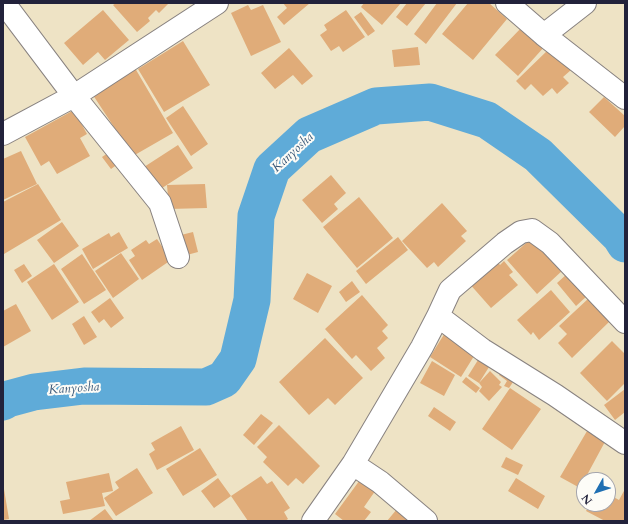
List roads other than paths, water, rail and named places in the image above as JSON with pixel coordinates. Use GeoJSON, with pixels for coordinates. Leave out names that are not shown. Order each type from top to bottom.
{"type":"FeatureCollection","features":[{"type":"Feature","properties":{"kind":"street"},"geometry":{"type":"LineString","coordinates":[[4,3],[74,96],[160,203],[178,257]]}},
{"type":"Feature","properties":{"kind":"street"},"geometry":{"type":"LineString","coordinates":[[3,134],[74,96],[217,3]]}},
{"type":"Feature","properties":{"kind":"street"},"geometry":{"type":"LineString","coordinates":[[507,3],[544,35],[625,98]]}},
{"type":"Feature","properties":{"kind":"street"},"geometry":{"type":"LineString","coordinates":[[544,35],[585,3]]}},
{"type":"Feature","properties":{"kind":"street"},"geometry":{"type":"LineString","coordinates":[[312,521],[353,464],[422,347],[450,290],[505,243],[521,232],[532,230],[550,243],[625,322]]}},
{"type":"Feature","properties":{"kind":"street"},"geometry":{"type":"LineString","coordinates":[[438,316],[483,350],[554,395],[625,443]]}},
{"type":"Feature","properties":{"kind":"street"},"geometry":{"type":"LineString","coordinates":[[353,464],[380,482],[426,521]]}},
{"type":"Feature","properties":{"kind":"waterway","name":"Kanyosha"},"geometry":{"type":"LineString","coordinates":[[3,402],[8,399],[34,392],[84,386],[206,387],[224,379],[238,359],[252,300],[256,216],[272,169],[309,135],[376,106],[430,102],[487,120],[538,155],[620,236],[625,244]]}}]}
